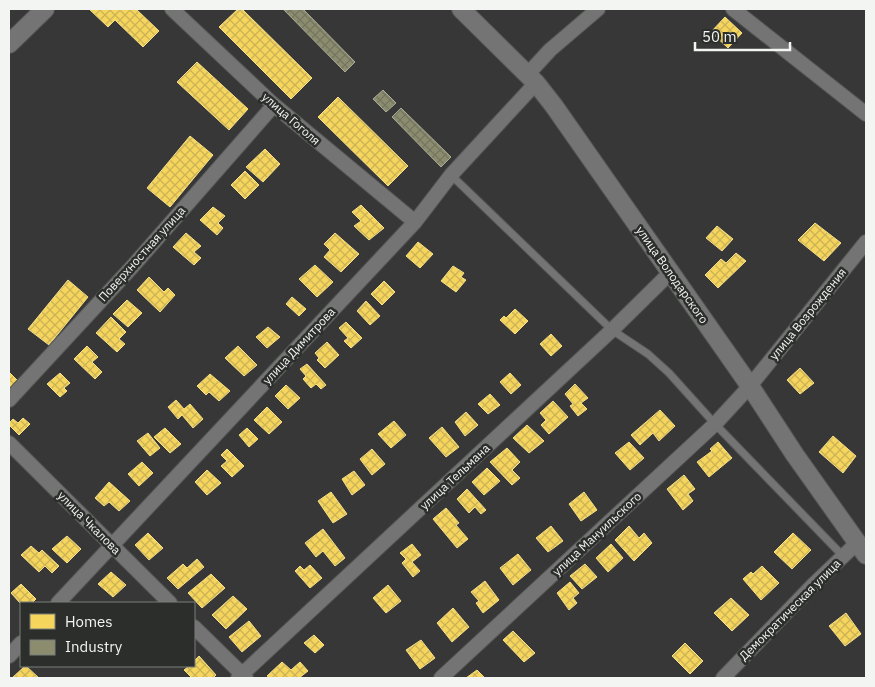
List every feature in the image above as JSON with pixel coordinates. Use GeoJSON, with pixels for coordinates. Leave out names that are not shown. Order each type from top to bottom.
{"type":"FeatureCollection","features":[{"type":"Feature","properties":{"kind":"street"},"geometry":{"type":"LineString","coordinates":[[9,44],[45,9]]}},
{"type":"Feature","properties":{"kind":"street","name":"улица Гоголя"},"geometry":{"type":"LineString","coordinates":[[172,9],[274,105],[415,222]]}},
{"type":"Feature","properties":{"kind":"street","name":"улица Володарского"},"geometry":{"type":"LineString","coordinates":[[460,9],[531,79],[554,106],[862,549]]}},
{"type":"Feature","properties":{"kind":"street","name":"улица Димитрова"},"geometry":{"type":"LineString","coordinates":[[59,602],[415,222],[450,176],[531,79],[550,50],[598,9]]}},
{"type":"Feature","properties":{"kind":"street"},"geometry":{"type":"LineString","coordinates":[[733,9],[866,114]]}},
{"type":"Feature","properties":{"kind":"street","name":"Поверхностная улица"},"geometry":{"type":"LineString","coordinates":[[9,400],[125,274],[274,105]]}},
{"type":"Feature","properties":{"kind":"street","name":"улица Возрождения"},"geometry":{"type":"LineString","coordinates":[[750,386],[866,242]]}},
{"type":"Feature","properties":{"kind":"street","name":"улица Тельмана"},"geometry":{"type":"LineString","coordinates":[[242,677],[612,330],[670,273]]}},
{"type":"Feature","properties":{"kind":"street","name":"улица Мануильского"},"geometry":{"type":"LineString","coordinates":[[441,678],[715,424],[750,386]]}},
{"type":"Feature","properties":{"kind":"street","name":"улица Чкалова"},"geometry":{"type":"LineString","coordinates":[[9,443],[169,602]]}},
{"type":"Feature","properties":{"kind":"street","name":"Демократическая улица"},"geometry":{"type":"LineString","coordinates":[[723,678],[843,556],[862,549]]}},
{"type":"Feature","properties":{"kind":"street"},"geometry":{"type":"LineString","coordinates":[[195,628],[242,677]]}},
{"type":"Feature","properties":{"kind":"street"},"geometry":{"type":"LineString","coordinates":[[9,656],[20,643]]}},
{"type":"Feature","properties":{"kind":"lane"},"geometry":{"type":"LineString","coordinates":[[450,176],[612,330],[648,354],[669,372],[715,424],[843,556]]}},
{"type":"Feature","properties":{"kind":"building: Homes"},"geometry":{"type":"Polygon","coordinates":[[[89,9],[136,9],[159,31],[143,47],[115,20],[108,27],[89,9]]]}},
{"type":"Feature","properties":{"kind":"building: Homes"},"geometry":{"type":"Polygon","coordinates":[[[238,9],[242,9],[312,78],[291,99],[219,27],[238,9]]]}},
{"type":"Feature","properties":{"kind":"building: Homes"},"geometry":{"type":"Polygon","coordinates":[[[725,17],[742,33],[728,48],[711,32],[725,17]]]}},
{"type":"Feature","properties":{"kind":"building: Homes"},"geometry":{"type":"Polygon","coordinates":[[[197,62],[248,109],[229,130],[177,82],[197,62]]]}},
{"type":"Feature","properties":{"kind":"building: Homes"},"geometry":{"type":"Polygon","coordinates":[[[338,97],[408,166],[388,186],[318,117],[338,97]]]}},
{"type":"Feature","properties":{"kind":"building: Homes"},"geometry":{"type":"Polygon","coordinates":[[[190,136],[213,155],[170,207],[147,188],[190,136]]]}},
{"type":"Feature","properties":{"kind":"building: Homes"},"geometry":{"type":"Polygon","coordinates":[[[265,149],[280,164],[263,182],[246,167],[265,149]]]}},
{"type":"Feature","properties":{"kind":"building: Homes"},"geometry":{"type":"Polygon","coordinates":[[[245,171],[259,185],[245,199],[231,185],[245,171]]]}},
{"type":"Feature","properties":{"kind":"building: Homes"},"geometry":{"type":"Polygon","coordinates":[[[361,205],[384,228],[369,240],[354,226],[361,221],[352,212],[361,205]]]}},
{"type":"Feature","properties":{"kind":"building: Homes"},"geometry":{"type":"Polygon","coordinates":[[[213,207],[225,216],[218,223],[223,228],[217,235],[200,220],[213,207]]]}},
{"type":"Feature","properties":{"kind":"building: Homes"},"geometry":{"type":"Polygon","coordinates":[[[815,223],[841,243],[824,261],[798,240],[815,223]]]}},
{"type":"Feature","properties":{"kind":"building: Homes"},"geometry":{"type":"Polygon","coordinates":[[[717,226],[733,239],[722,251],[706,238],[717,226]]]}},
{"type":"Feature","properties":{"kind":"building: Homes"},"geometry":{"type":"Polygon","coordinates":[[[186,233],[201,246],[194,252],[201,258],[194,265],[173,247],[186,233]]]}},
{"type":"Feature","properties":{"kind":"building: Homes"},"geometry":{"type":"Polygon","coordinates":[[[335,233],[359,254],[341,272],[324,257],[330,250],[324,244],[335,233]]]}},
{"type":"Feature","properties":{"kind":"building: Homes"},"geometry":{"type":"Polygon","coordinates":[[[418,242],[433,254],[420,268],[406,256],[418,242]]]}},
{"type":"Feature","properties":{"kind":"building: Homes"},"geometry":{"type":"Polygon","coordinates":[[[736,253],[746,261],[718,288],[705,275],[721,259],[726,263],[736,253]]]}},
{"type":"Feature","properties":{"kind":"building: Homes"},"geometry":{"type":"Polygon","coordinates":[[[315,265],[333,282],[317,297],[299,279],[315,265]]]}},
{"type":"Feature","properties":{"kind":"building: Homes"},"geometry":{"type":"Polygon","coordinates":[[[453,266],[464,273],[461,277],[466,280],[456,292],[441,281],[453,266]]]}},
{"type":"Feature","properties":{"kind":"building: Homes"},"geometry":{"type":"Polygon","coordinates":[[[149,277],[164,292],[168,288],[175,295],[160,312],[137,290],[149,277]]]}},
{"type":"Feature","properties":{"kind":"building: Homes"},"geometry":{"type":"Polygon","coordinates":[[[68,280],[88,297],[49,345],[28,329],[68,280]]]}},
{"type":"Feature","properties":{"kind":"building: Homes"},"geometry":{"type":"Polygon","coordinates":[[[384,281],[395,292],[382,305],[371,294],[384,281]]]}},
{"type":"Feature","properties":{"kind":"building: Homes"},"geometry":{"type":"Polygon","coordinates":[[[292,297],[306,309],[299,316],[286,304],[292,297]]]}},
{"type":"Feature","properties":{"kind":"building: Homes"},"geometry":{"type":"Polygon","coordinates":[[[127,300],[142,313],[128,327],[113,314],[127,300]]]}},
{"type":"Feature","properties":{"kind":"building: Homes"},"geometry":{"type":"Polygon","coordinates":[[[366,301],[380,316],[370,325],[357,311],[366,301]]]}},
{"type":"Feature","properties":{"kind":"building: Homes"},"geometry":{"type":"Polygon","coordinates":[[[515,309],[528,321],[515,334],[500,320],[504,316],[506,318],[515,309]]]}},
{"type":"Feature","properties":{"kind":"building: Homes"},"geometry":{"type":"Polygon","coordinates":[[[111,317],[126,332],[119,339],[125,344],[117,352],[96,333],[111,317]]]}},
{"type":"Feature","properties":{"kind":"building: Homes"},"geometry":{"type":"Polygon","coordinates":[[[346,322],[362,338],[351,348],[344,341],[348,338],[339,328],[346,322]]]}},
{"type":"Feature","properties":{"kind":"building: Homes"},"geometry":{"type":"Polygon","coordinates":[[[268,327],[280,337],[267,348],[256,337],[268,327]]]}},
{"type":"Feature","properties":{"kind":"building: Homes"},"geometry":{"type":"Polygon","coordinates":[[[551,334],[562,346],[551,356],[540,344],[551,334]]]}},
{"type":"Feature","properties":{"kind":"building: Homes"},"geometry":{"type":"Polygon","coordinates":[[[327,342],[339,355],[325,368],[317,360],[319,358],[315,353],[327,342]]]}},
{"type":"Feature","properties":{"kind":"building: Homes"},"geometry":{"type":"Polygon","coordinates":[[[87,346],[98,357],[92,362],[102,372],[95,379],[74,359],[87,346]]]}},
{"type":"Feature","properties":{"kind":"building: Homes"},"geometry":{"type":"Polygon","coordinates":[[[238,346],[257,365],[244,376],[225,358],[238,346]]]}},
{"type":"Feature","properties":{"kind":"building: Homes"},"geometry":{"type":"Polygon","coordinates":[[[307,364],[326,385],[321,389],[316,384],[311,388],[303,379],[306,376],[300,369],[307,364]]]}},
{"type":"Feature","properties":{"kind":"building: Homes"},"geometry":{"type":"Polygon","coordinates":[[[800,368],[814,383],[800,394],[787,380],[800,368]]]}},
{"type":"Feature","properties":{"kind":"building: Homes"},"geometry":{"type":"Polygon","coordinates":[[[9,372],[19,382],[9,392],[9,372]]]}},
{"type":"Feature","properties":{"kind":"building: Homes"},"geometry":{"type":"Polygon","coordinates":[[[60,373],[70,383],[64,388],[67,391],[60,397],[47,384],[60,373]]]}},
{"type":"Feature","properties":{"kind":"building: Homes"},"geometry":{"type":"Polygon","coordinates":[[[510,373],[521,385],[511,394],[500,382],[510,373]]]}},
{"type":"Feature","properties":{"kind":"building: Homes"},"geometry":{"type":"Polygon","coordinates":[[[210,374],[230,391],[219,401],[209,392],[206,395],[197,386],[210,374]]]}},
{"type":"Feature","properties":{"kind":"building: Homes"},"geometry":{"type":"Polygon","coordinates":[[[575,384],[588,398],[581,403],[587,409],[578,416],[570,406],[573,404],[565,394],[575,384]]]}},
{"type":"Feature","properties":{"kind":"building: Homes"},"geometry":{"type":"Polygon","coordinates":[[[286,385],[300,398],[288,409],[275,396],[286,385]]]}},
{"type":"Feature","properties":{"kind":"building: Homes"},"geometry":{"type":"Polygon","coordinates":[[[490,394],[500,405],[488,414],[478,404],[490,394]]]}},
{"type":"Feature","properties":{"kind":"building: Homes"},"geometry":{"type":"Polygon","coordinates":[[[176,400],[184,409],[190,404],[203,419],[193,428],[182,415],[178,419],[168,407],[176,400]]]}},
{"type":"Feature","properties":{"kind":"building: Homes"},"geometry":{"type":"Polygon","coordinates":[[[553,401],[568,417],[549,434],[541,425],[546,420],[540,413],[553,401]]]}},
{"type":"Feature","properties":{"kind":"building: Homes"},"geometry":{"type":"Polygon","coordinates":[[[267,407],[282,422],[269,434],[254,420],[267,407]]]}},
{"type":"Feature","properties":{"kind":"building: Homes"},"geometry":{"type":"Polygon","coordinates":[[[660,410],[675,426],[659,441],[653,433],[640,445],[631,435],[660,410]]]}},
{"type":"Feature","properties":{"kind":"building: Homes"},"geometry":{"type":"Polygon","coordinates":[[[466,412],[478,425],[465,436],[455,422],[466,412]]]}},
{"type":"Feature","properties":{"kind":"building: Homes"},"geometry":{"type":"Polygon","coordinates":[[[23,418],[30,424],[19,435],[9,423],[13,419],[18,423],[23,418]]]}},
{"type":"Feature","properties":{"kind":"building: Homes"},"geometry":{"type":"Polygon","coordinates":[[[394,421],[406,435],[391,448],[378,434],[394,421]]]}},
{"type":"Feature","properties":{"kind":"building: Homes"},"geometry":{"type":"Polygon","coordinates":[[[527,425],[544,441],[529,453],[513,438],[527,425]]]}},
{"type":"Feature","properties":{"kind":"building: Homes"},"geometry":{"type":"Polygon","coordinates":[[[442,427],[459,447],[446,457],[429,438],[442,427]]]}},
{"type":"Feature","properties":{"kind":"building: Homes"},"geometry":{"type":"Polygon","coordinates":[[[165,428],[181,444],[170,453],[154,437],[165,428]]]}},
{"type":"Feature","properties":{"kind":"building: Homes"},"geometry":{"type":"Polygon","coordinates":[[[247,428],[258,439],[249,447],[239,435],[247,428]]]}},
{"type":"Feature","properties":{"kind":"building: Homes"},"geometry":{"type":"Polygon","coordinates":[[[148,433],[160,448],[150,456],[137,441],[148,433]]]}},
{"type":"Feature","properties":{"kind":"building: Homes"},"geometry":{"type":"Polygon","coordinates":[[[833,436],[856,456],[843,473],[819,452],[833,436]]]}},
{"type":"Feature","properties":{"kind":"building: Homes"},"geometry":{"type":"Polygon","coordinates":[[[629,442],[644,458],[630,470],[615,453],[629,442]]]}},
{"type":"Feature","properties":{"kind":"building: Homes"},"geometry":{"type":"Polygon","coordinates":[[[718,442],[732,458],[709,477],[697,462],[712,451],[710,449],[718,442]]]}},
{"type":"Feature","properties":{"kind":"building: Homes"},"geometry":{"type":"Polygon","coordinates":[[[507,448],[520,462],[512,470],[520,478],[512,485],[490,462],[507,448]]]}},
{"type":"Feature","properties":{"kind":"building: Homes"},"geometry":{"type":"Polygon","coordinates":[[[227,449],[244,466],[232,477],[221,466],[227,461],[221,455],[227,449]]]}},
{"type":"Feature","properties":{"kind":"building: Homes"},"geometry":{"type":"Polygon","coordinates":[[[372,449],[385,464],[372,475],[360,459],[372,449]]]}},
{"type":"Feature","properties":{"kind":"building: Homes"},"geometry":{"type":"Polygon","coordinates":[[[142,462],[153,473],[139,486],[128,474],[142,462]]]}},
{"type":"Feature","properties":{"kind":"building: Homes"},"geometry":{"type":"Polygon","coordinates":[[[487,468],[500,481],[484,495],[472,482],[487,468]]]}},
{"type":"Feature","properties":{"kind":"building: Homes"},"geometry":{"type":"Polygon","coordinates":[[[207,470],[221,483],[207,495],[195,482],[207,470]]]}},
{"type":"Feature","properties":{"kind":"building: Homes"},"geometry":{"type":"Polygon","coordinates":[[[354,471],[365,485],[352,495],[342,479],[354,471]]]}},
{"type":"Feature","properties":{"kind":"building: Homes"},"geometry":{"type":"Polygon","coordinates":[[[684,475],[695,489],[688,494],[693,501],[683,510],[667,489],[684,475]]]}},
{"type":"Feature","properties":{"kind":"building: Homes"},"geometry":{"type":"Polygon","coordinates":[[[109,482],[130,501],[119,511],[109,502],[104,506],[95,498],[109,482]]]}},
{"type":"Feature","properties":{"kind":"building: Homes"},"geometry":{"type":"Polygon","coordinates":[[[467,489],[486,510],[481,514],[475,507],[469,513],[457,499],[467,489]]]}},
{"type":"Feature","properties":{"kind":"building: Homes"},"geometry":{"type":"Polygon","coordinates":[[[331,492],[347,514],[333,523],[318,501],[331,492]]]}},
{"type":"Feature","properties":{"kind":"building: Homes"},"geometry":{"type":"Polygon","coordinates":[[[584,492],[597,510],[581,521],[569,504],[584,492]]]}},
{"type":"Feature","properties":{"kind":"building: Homes"},"geometry":{"type":"Polygon","coordinates":[[[446,508],[459,523],[456,525],[468,539],[457,548],[433,519],[446,508]]]}},
{"type":"Feature","properties":{"kind":"building: Homes"},"geometry":{"type":"Polygon","coordinates":[[[551,526],[563,541],[548,552],[536,538],[551,526]]]}},
{"type":"Feature","properties":{"kind":"building: Homes"},"geometry":{"type":"Polygon","coordinates":[[[629,526],[639,538],[644,533],[652,543],[634,561],[615,540],[629,526]]]}},
{"type":"Feature","properties":{"kind":"building: Homes"},"geometry":{"type":"Polygon","coordinates":[[[323,529],[345,558],[335,566],[323,551],[316,557],[305,543],[323,529]]]}},
{"type":"Feature","properties":{"kind":"building: Homes"},"geometry":{"type":"Polygon","coordinates":[[[148,533],[163,548],[149,560],[135,545],[148,533]]]}},
{"type":"Feature","properties":{"kind":"building: Homes"},"geometry":{"type":"Polygon","coordinates":[[[793,533],[811,550],[792,569],[774,552],[793,533]]]}},
{"type":"Feature","properties":{"kind":"building: Homes"},"geometry":{"type":"Polygon","coordinates":[[[67,536],[81,549],[67,563],[52,549],[67,536]]]}},
{"type":"Feature","properties":{"kind":"building: Homes"},"geometry":{"type":"Polygon","coordinates":[[[412,544],[421,555],[412,562],[420,571],[413,577],[402,563],[406,559],[400,553],[412,544]]]}},
{"type":"Feature","properties":{"kind":"building: Homes"},"geometry":{"type":"Polygon","coordinates":[[[611,544],[623,558],[608,572],[596,558],[611,544]]]}},
{"type":"Feature","properties":{"kind":"building: Homes"},"geometry":{"type":"Polygon","coordinates":[[[31,546],[39,553],[42,550],[59,566],[52,573],[45,566],[39,572],[21,555],[31,546]]]}},
{"type":"Feature","properties":{"kind":"building: Homes"},"geometry":{"type":"Polygon","coordinates":[[[518,554],[531,570],[513,585],[500,568],[518,554]]]}},
{"type":"Feature","properties":{"kind":"building: Homes"},"geometry":{"type":"Polygon","coordinates":[[[197,559],[204,567],[178,589],[167,578],[183,564],[187,568],[197,559]]]}},
{"type":"Feature","properties":{"kind":"building: Homes"},"geometry":{"type":"Polygon","coordinates":[[[585,564],[597,577],[582,589],[570,576],[585,564]]]}},
{"type":"Feature","properties":{"kind":"building: Homes"},"geometry":{"type":"Polygon","coordinates":[[[310,565],[322,578],[310,588],[295,571],[300,566],[304,570],[310,565]]]}},
{"type":"Feature","properties":{"kind":"building: Homes"},"geometry":{"type":"Polygon","coordinates":[[[762,566],[779,583],[761,600],[743,579],[751,572],[753,574],[762,566]]]}},
{"type":"Feature","properties":{"kind":"building: Homes"},"geometry":{"type":"Polygon","coordinates":[[[111,572],[126,585],[113,597],[98,584],[111,572]]]}},
{"type":"Feature","properties":{"kind":"building: Homes"},"geometry":{"type":"Polygon","coordinates":[[[211,574],[225,588],[202,608],[188,593],[211,574]]]}},
{"type":"Feature","properties":{"kind":"building: Homes"},"geometry":{"type":"Polygon","coordinates":[[[485,581],[499,600],[483,613],[476,603],[479,601],[471,592],[485,581]]]}},
{"type":"Feature","properties":{"kind":"building: Homes"},"geometry":{"type":"Polygon","coordinates":[[[570,582],[579,593],[573,598],[577,603],[569,610],[557,593],[570,582]]]}},
{"type":"Feature","properties":{"kind":"building: Homes"},"geometry":{"type":"Polygon","coordinates":[[[21,584],[36,599],[33,602],[20,603],[11,593],[21,584]]]}},
{"type":"Feature","properties":{"kind":"building: Homes"},"geometry":{"type":"Polygon","coordinates":[[[388,585],[401,601],[386,613],[373,598],[388,585]]]}},
{"type":"Feature","properties":{"kind":"building: Homes"},"geometry":{"type":"Polygon","coordinates":[[[233,596],[247,609],[226,629],[212,615],[233,596]]]}},
{"type":"Feature","properties":{"kind":"building: Homes"},"geometry":{"type":"Polygon","coordinates":[[[731,598],[749,615],[732,631],[714,613],[731,598]]]}},
{"type":"Feature","properties":{"kind":"building: Homes"},"geometry":{"type":"Polygon","coordinates":[[[453,608],[469,627],[452,642],[437,623],[453,608]]]}},
{"type":"Feature","properties":{"kind":"building: Homes"},"geometry":{"type":"Polygon","coordinates":[[[846,613],[861,634],[845,646],[829,626],[846,613]]]}},
{"type":"Feature","properties":{"kind":"building: Homes"},"geometry":{"type":"Polygon","coordinates":[[[249,621],[261,636],[242,652],[229,637],[249,621]]]}},
{"type":"Feature","properties":{"kind":"building: Homes"},"geometry":{"type":"Polygon","coordinates":[[[513,631],[535,653],[524,662],[503,640],[513,631]]]}},
{"type":"Feature","properties":{"kind":"building: Homes"},"geometry":{"type":"Polygon","coordinates":[[[314,635],[324,645],[315,653],[304,643],[314,635]]]}},
{"type":"Feature","properties":{"kind":"building: Homes"},"geometry":{"type":"Polygon","coordinates":[[[421,640],[435,658],[420,669],[406,650],[421,640]]]}},
{"type":"Feature","properties":{"kind":"building: Homes"},"geometry":{"type":"Polygon","coordinates":[[[685,643],[703,661],[690,674],[672,656],[685,643]]]}},
{"type":"Feature","properties":{"kind":"building: Homes"},"geometry":{"type":"Polygon","coordinates":[[[199,656],[216,675],[213,678],[192,678],[184,670],[188,667],[195,667],[195,660],[199,656]]]}},
{"type":"Feature","properties":{"kind":"building: Homes"},"geometry":{"type":"Polygon","coordinates":[[[282,662],[291,670],[300,662],[308,671],[299,678],[270,678],[267,676],[282,662]]]}},
{"type":"Feature","properties":{"kind":"building: Homes"},"geometry":{"type":"Polygon","coordinates":[[[24,667],[27,667],[39,678],[12,678],[24,667]]]}},
{"type":"Feature","properties":{"kind":"building: Homes"},"geometry":{"type":"Polygon","coordinates":[[[477,670],[485,678],[466,678],[477,670]]]}},
{"type":"Feature","properties":{"kind":"building: Industry"},"geometry":{"type":"Polygon","coordinates":[[[283,9],[303,9],[355,62],[345,72],[283,9]]]}},
{"type":"Feature","properties":{"kind":"building: Industry"},"geometry":{"type":"Polygon","coordinates":[[[383,90],[396,103],[386,112],[373,99],[383,90]]]}},
{"type":"Feature","properties":{"kind":"building: Industry"},"geometry":{"type":"Polygon","coordinates":[[[401,108],[451,157],[441,167],[392,117],[401,108]]]}}]}
